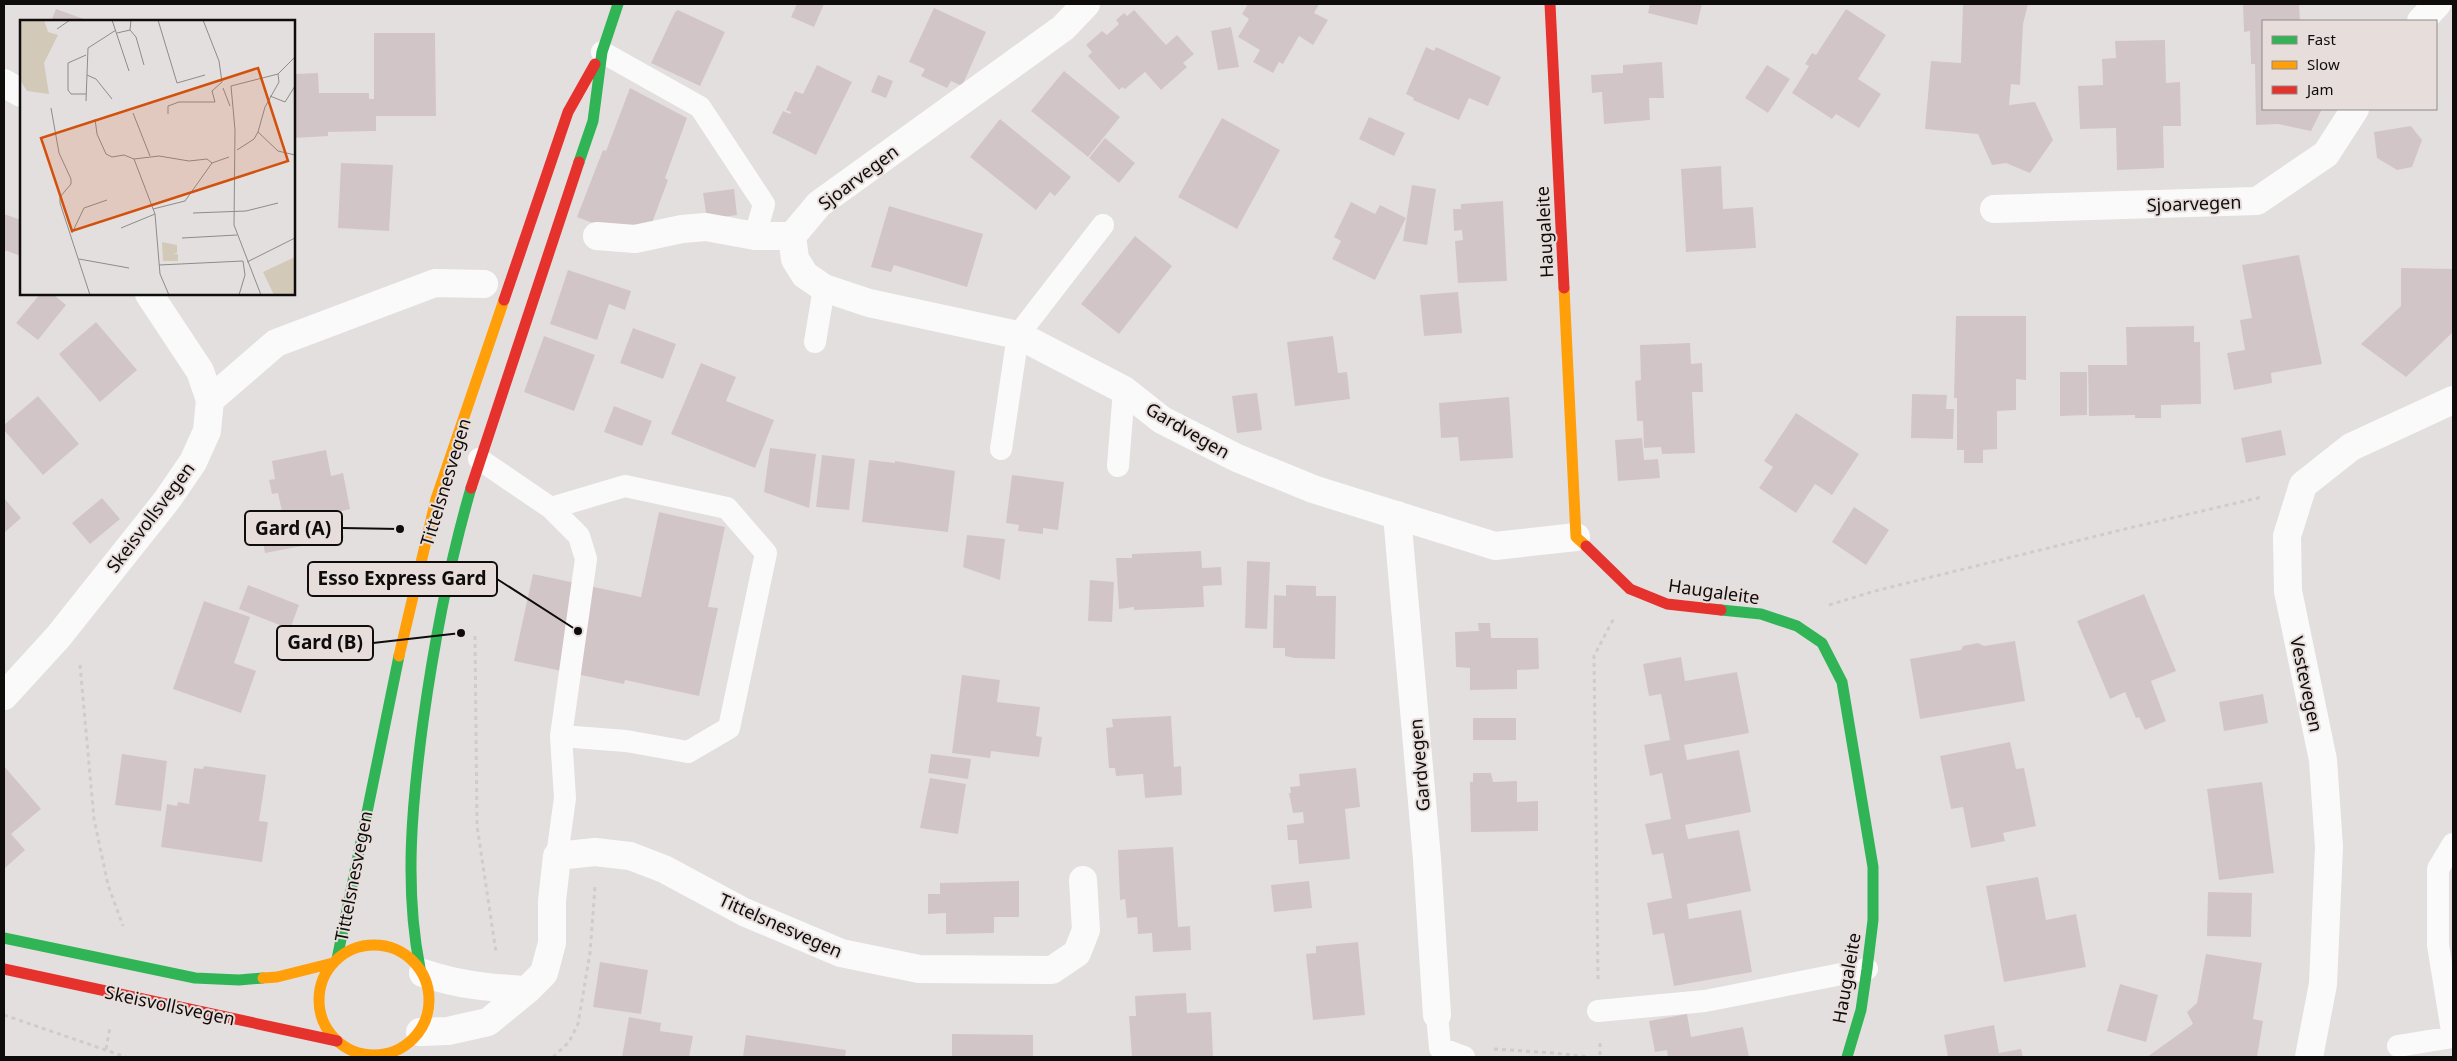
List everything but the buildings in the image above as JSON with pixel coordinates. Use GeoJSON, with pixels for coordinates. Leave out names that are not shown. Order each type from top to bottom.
{"type":"FeatureCollection","features":[{"type":"Feature","properties":{"kind":"main road","name":"Tittelsnesvegen"},"geometry":{"type":"LineString","coordinates":[[422,971],[413,932],[411,860],[413,797],[432,662],[456,540],[479,458],[593,121],[602,52],[618,4]]}},
{"type":"Feature","properties":{"kind":"main road","name":"Haugaleite"},"geometry":{"type":"LineString","coordinates":[[1550,4],[1576,537],[1630,589],[1667,604],[1761,614],[1797,626],[1822,643],[1842,682],[1873,867],[1873,920],[1867,969],[1861,1010],[1847,1057]]}},
{"type":"Feature","properties":{"kind":"main road","name":"Tittelsnesvegen"},"geometry":{"type":"LineString","coordinates":[[335,961],[400,650],[436,499],[568,112],[602,52]]}},
{"type":"Feature","properties":{"kind":"main road","name":"Skeisvollsvegen"},"geometry":{"type":"LineString","coordinates":[[4,938],[195,978],[239,980],[277,977],[335,961]]}},
{"type":"Feature","properties":{"kind":"main road"},"geometry":{"type":"LineString","coordinates":[[411,1057],[418,1034],[428,1013],[430,993],[422,971],[407,955],[390,946],[371,944],[352,949],[335,961],[322,981],[318,1002],[324,1024],[338,1042],[357,1053],[379,1056],[400,1050],[418,1034]]}},
{"type":"Feature","properties":{"kind":"main road","name":"Skeisvollsvegen"},"geometry":{"type":"LineString","coordinates":[[4,969],[338,1042]]}},
{"type":"Feature","properties":{"kind":"main road"},"geometry":{"type":"LineString","coordinates":[[338,1042],[342,1057]]}},
{"type":"Feature","properties":{"kind":"street","name":"Sjoarvegen"},"geometry":{"type":"LineString","coordinates":[[792,236],[819,204],[1063,28],[1086,4]]}},
{"type":"Feature","properties":{"kind":"street"},"geometry":{"type":"LineString","coordinates":[[2421,20],[2437,4]]}},
{"type":"Feature","properties":{"kind":"street"},"geometry":{"type":"LineString","coordinates":[[4,82],[20,93]]}},
{"type":"Feature","properties":{"kind":"street","name":"Sjoarvegen"},"geometry":{"type":"LineString","coordinates":[[1994,209],[2257,201],[2326,154],[2354,110]]}},
{"type":"Feature","properties":{"kind":"street"},"geometry":{"type":"LineString","coordinates":[[596,236],[635,239],[682,229],[706,227],[754,236],[792,236]]}},
{"type":"Feature","properties":{"kind":"street","name":"Gardvegen"},"geometry":{"type":"LineString","coordinates":[[792,236],[795,259],[804,275],[824,288],[869,303],[1018,335],[1124,390],[1162,420],[1237,458],[1313,489],[1495,546],[1576,537]]}},
{"type":"Feature","properties":{"kind":"street"},"geometry":{"type":"LineString","coordinates":[[151,295],[200,371],[210,400],[276,342],[435,283],[484,284]]}},
{"type":"Feature","properties":{"kind":"street","name":"Skeisvollsvegen"},"geometry":{"type":"LineString","coordinates":[[4,696],[58,637],[167,500],[193,462],[207,431],[210,400]]}},
{"type":"Feature","properties":{"kind":"street"},"geometry":{"type":"LineString","coordinates":[[2302,485],[2352,447],[2453,400]]}},
{"type":"Feature","properties":{"kind":"street","name":"Vestevegen"},"geometry":{"type":"LineString","coordinates":[[2302,485],[2287,536],[2288,591],[2323,760],[2329,847],[2323,984],[2309,1057]]}},
{"type":"Feature","properties":{"kind":"street","name":"Gardvegen"},"geometry":{"type":"LineString","coordinates":[[1397,516],[1426,859],[1437,1015]]}},
{"type":"Feature","properties":{"kind":"street","name":"Tittelsnesvegen"},"geometry":{"type":"LineString","coordinates":[[556,856],[596,852],[630,856],[664,868],[744,912],[841,953],[919,969],[1052,970],[1077,953],[1086,930],[1083,880]]}},
{"type":"Feature","properties":{"kind":"street"},"geometry":{"type":"LineString","coordinates":[[418,1034],[448,1031],[488,1022],[527,990],[544,973],[552,943],[552,901],[556,856]]}},
{"type":"Feature","properties":{"kind":"street"},"geometry":{"type":"LineString","coordinates":[[422,971],[451,982],[486,988],[527,990]]}},
{"type":"Feature","properties":{"kind":"lane"},"geometry":{"type":"LineString","coordinates":[[602,52],[700,107],[764,204],[754,236]]}},
{"type":"Feature","properties":{"kind":"lane"},"geometry":{"type":"LineString","coordinates":[[1001,449],[1018,335],[1103,225]]}},
{"type":"Feature","properties":{"kind":"lane"},"geometry":{"type":"LineString","coordinates":[[815,342],[824,288]]}},
{"type":"Feature","properties":{"kind":"lane","name":"Gardvegen"},"geometry":{"type":"LineString","coordinates":[[1118,466],[1124,390]]}},
{"type":"Feature","properties":{"kind":"lane"},"geometry":{"type":"LineString","coordinates":[[479,458],[551,508],[579,536],[586,559],[561,736],[565,798],[556,856]]}},
{"type":"Feature","properties":{"kind":"lane"},"geometry":{"type":"LineString","coordinates":[[551,508],[625,486],[727,508],[766,553],[729,728],[688,752],[626,742],[561,736]]}},
{"type":"Feature","properties":{"kind":"lane"},"geometry":{"type":"LineString","coordinates":[[2398,1046],[2452,1037],[2438,945],[2438,869],[2453,844]]}},
{"type":"Feature","properties":{"kind":"lane"},"geometry":{"type":"LineString","coordinates":[[1598,1011],[1705,1001],[1867,969]]}},
{"type":"Feature","properties":{"kind":"lane"},"geometry":{"type":"LineString","coordinates":[[1437,1015],[1440,1048],[1458,1055]]}},
{"type":"Feature","properties":{"kind":"path"},"geometry":{"type":"LineString","coordinates":[[1797,626],[1826,606],[1875,591],[2124,529],[2247,502],[2302,485]]}},
{"type":"Feature","properties":{"kind":"path"},"geometry":{"type":"LineString","coordinates":[[1600,1057],[1594,656],[1630,589]]}},
{"type":"Feature","properties":{"kind":"path"},"geometry":{"type":"LineString","coordinates":[[475,633],[477,826],[496,952]]}},
{"type":"Feature","properties":{"kind":"path"},"geometry":{"type":"LineString","coordinates":[[58,637],[81,667],[94,819],[108,885],[122,922],[123,930]]}},
{"type":"Feature","properties":{"kind":"path"},"geometry":{"type":"LineString","coordinates":[[4,1015],[126,1057]]}},
{"type":"Feature","properties":{"kind":"path"},"geometry":{"type":"LineString","coordinates":[[106,1050],[111,1021]]}},
{"type":"Feature","properties":{"kind":"path"},"geometry":{"type":"LineString","coordinates":[[1458,1055],[1475,1048],[1590,1057]]}},
{"type":"Feature","properties":{"kind":"traffic: fast"},"geometry":{"type":"LineString","coordinates":[[579,162],[593,121],[602,52],[618,4]]}},
{"type":"Feature","properties":{"kind":"traffic: fast"},"geometry":{"type":"LineString","coordinates":[[420,968],[415,938],[411,876],[411,845],[416,784],[423,722],[437,633],[449,575],[471,488]]}},
{"type":"Feature","properties":{"kind":"traffic: fast"},"geometry":{"type":"LineString","coordinates":[[1721,610],[1761,614],[1797,626],[1822,643],[1842,682],[1873,867],[1873,920],[1867,969],[1861,1010],[1847,1057]]}},
{"type":"Feature","properties":{"kind":"traffic: fast"},"geometry":{"type":"LineString","coordinates":[[337,959],[399,656]]}},
{"type":"Feature","properties":{"kind":"traffic: fast"},"geometry":{"type":"LineString","coordinates":[[4,938],[195,978],[239,980],[263,978]]}},
{"type":"Feature","properties":{"kind":"traffic: slow"},"geometry":{"type":"LineString","coordinates":[[1564,288],[1576,537],[1586,546]]}},
{"type":"Feature","properties":{"kind":"traffic: slow"},"geometry":{"type":"LineString","coordinates":[[399,656],[436,499],[504,300]]}},
{"type":"Feature","properties":{"kind":"traffic: slow"},"geometry":{"type":"LineString","coordinates":[[374,945],[395,949],[413,961],[425,979],[429,1000],[425,1021],[413,1039],[395,1051],[374,1055],[353,1051],[335,1039],[323,1021],[319,1000],[323,979],[335,961],[353,949],[374,945]]}},
{"type":"Feature","properties":{"kind":"traffic: slow"},"geometry":{"type":"LineString","coordinates":[[263,978],[277,977],[333,963]]}},
{"type":"Feature","properties":{"kind":"traffic: jam"},"geometry":{"type":"LineString","coordinates":[[1550,4],[1564,288]]}},
{"type":"Feature","properties":{"kind":"traffic: jam"},"geometry":{"type":"LineString","coordinates":[[504,300],[568,112],[595,64]]}},
{"type":"Feature","properties":{"kind":"traffic: jam"},"geometry":{"type":"LineString","coordinates":[[471,488],[579,162]]}},
{"type":"Feature","properties":{"kind":"traffic: jam"},"geometry":{"type":"LineString","coordinates":[[1586,546],[1630,589],[1667,604],[1721,610]]}},
{"type":"Feature","properties":{"kind":"traffic: jam"},"geometry":{"type":"LineString","coordinates":[[4,969],[337,1041]]}},
{"type":"Feature","properties":{"kind":"place","name":"Gard (A)"},"geometry":{"type":"Point","coordinates":[400,529]}},
{"type":"Feature","properties":{"kind":"place","name":"Esso Express Gard"},"geometry":{"type":"Point","coordinates":[578,631]}},
{"type":"Feature","properties":{"kind":"place","name":"Gard (B)"},"geometry":{"type":"Point","coordinates":[461,633]}}]}
